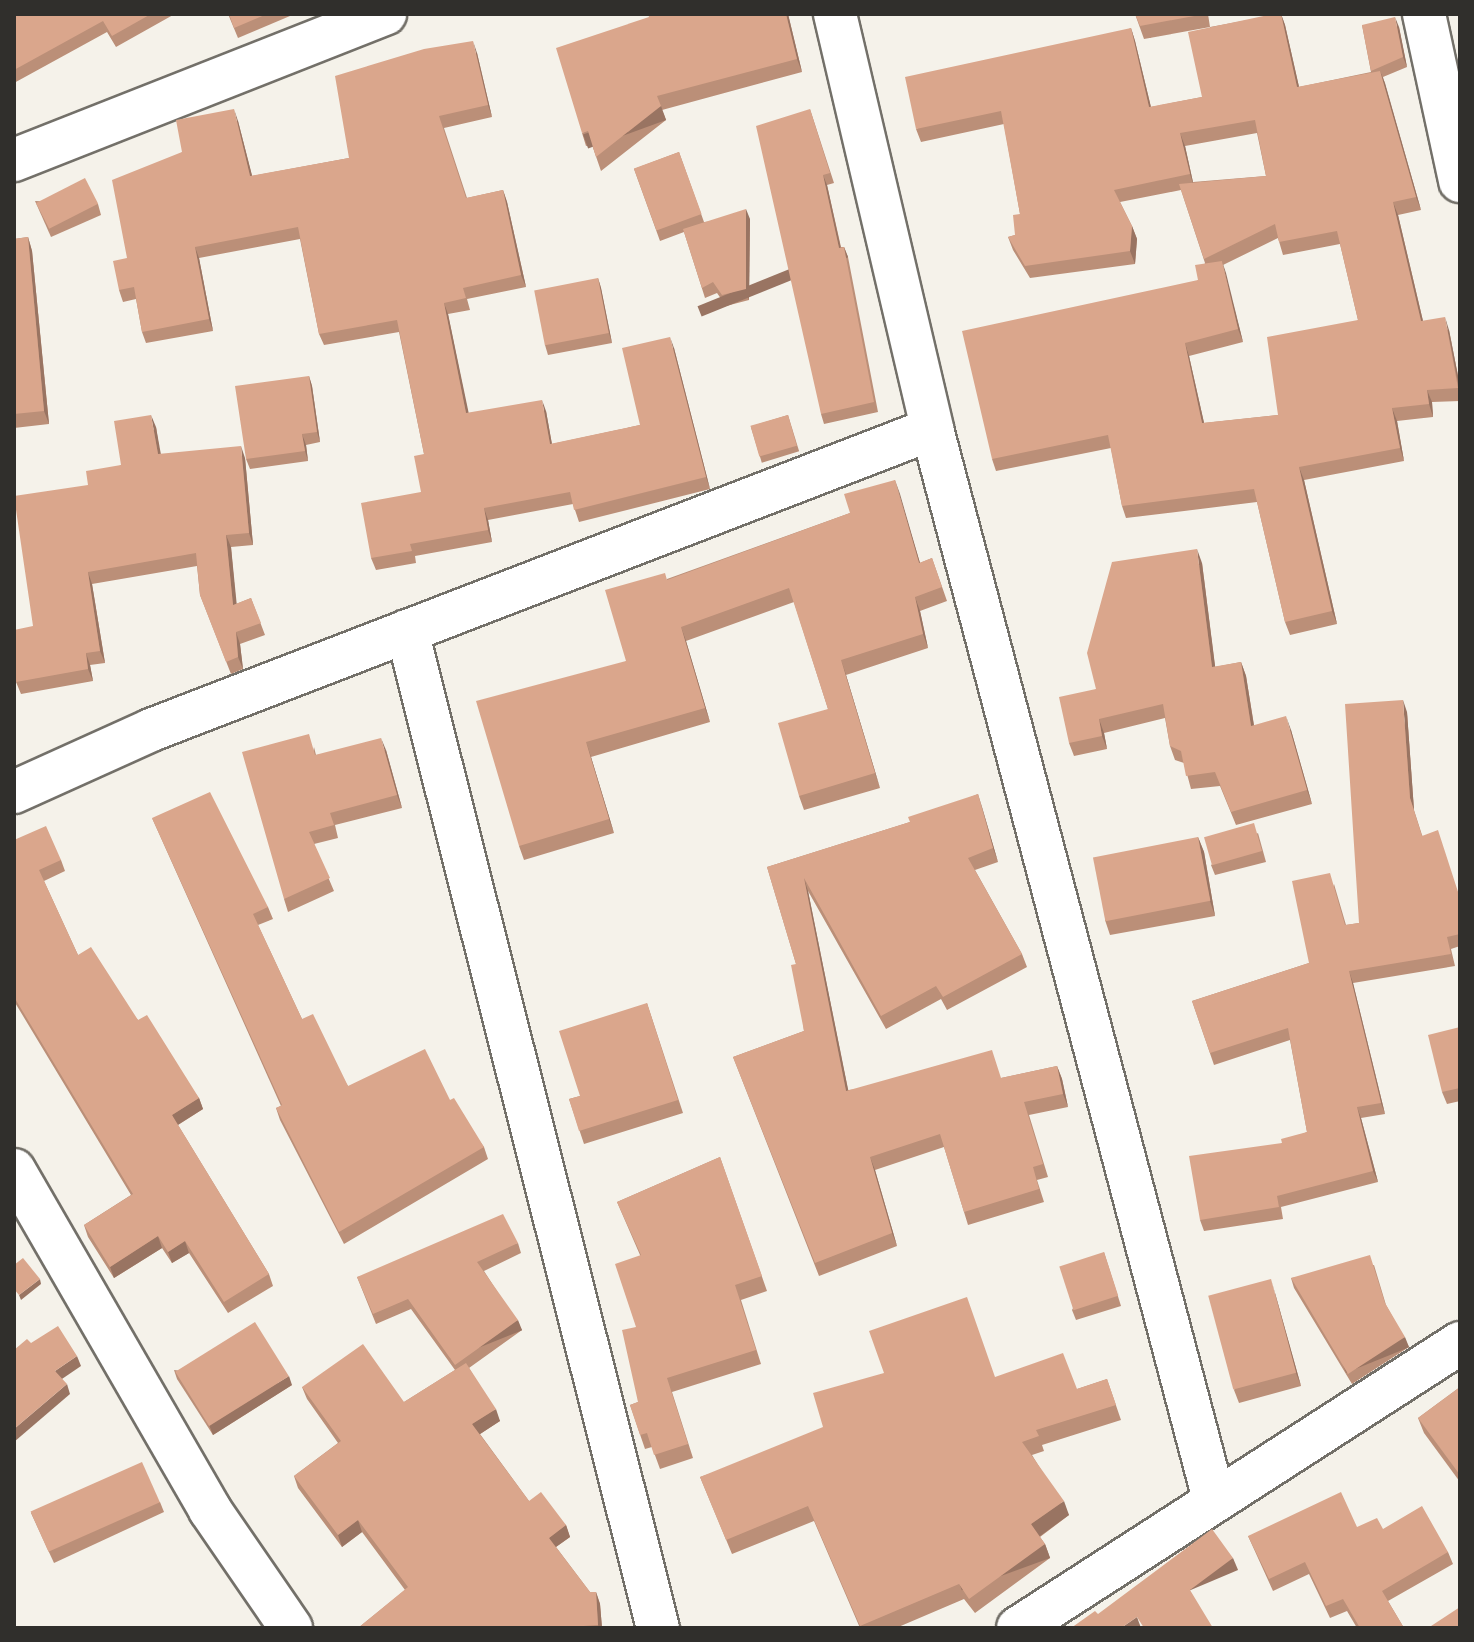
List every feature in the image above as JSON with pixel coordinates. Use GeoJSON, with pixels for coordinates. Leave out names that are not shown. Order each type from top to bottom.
{"type":"FeatureCollection","features":[{"type":"Feature","properties":{"kind":"street"},"geometry":{"type":"LineString","coordinates":[[835,14],[932,429],[1214,1499]]}},
{"type":"Feature","properties":{"kind":"street"},"geometry":{"type":"LineString","coordinates":[[1424,14],[1460,181]]}},
{"type":"Feature","properties":{"kind":"street"},"geometry":{"type":"LineString","coordinates":[[14,160],[362,18]]}},
{"type":"Feature","properties":{"kind":"street"},"geometry":{"type":"LineString","coordinates":[[14,792],[151,730],[932,429]]}},
{"type":"Feature","properties":{"kind":"street"},"geometry":{"type":"LineString","coordinates":[[407,631],[658,1628]]}},
{"type":"Feature","properties":{"kind":"street"},"geometry":{"type":"LineString","coordinates":[[14,1170],[210,1510],[291,1628]]}},
{"type":"Feature","properties":{"kind":"street"},"geometry":{"type":"LineString","coordinates":[[1018,1628],[1460,1343]]}},
{"type":"Feature","properties":{"kind":"building"},"geometry":{"type":"Polygon","coordinates":[[[14,14],[151,14],[112,36],[103,21],[14,70],[14,14]]]}},
{"type":"Feature","properties":{"kind":"building"},"geometry":{"type":"Polygon","coordinates":[[[229,14],[267,14],[234,28],[229,14]]]}},
{"type":"Feature","properties":{"kind":"building"},"geometry":{"type":"Polygon","coordinates":[[[648,14],[786,14],[797,59],[657,96],[661,106],[596,157],[588,131],[582,133],[556,48],[649,17],[648,14]]]}},
{"type":"Feature","properties":{"kind":"building"},"geometry":{"type":"Polygon","coordinates":[[[1135,14],[1205,14],[1140,26],[1135,14]]]}},
{"type":"Feature","properties":{"kind":"building"},"geometry":{"type":"Polygon","coordinates":[[[1281,14],[1297,87],[1380,71],[1416,197],[1393,202],[1421,321],[1445,317],[1458,388],[1427,390],[1429,404],[1392,408],[1400,448],[1299,467],[1332,611],[1285,622],[1254,489],[1122,506],[1108,435],[992,459],[962,331],[1198,280],[1195,265],[1222,261],[1238,329],[1185,343],[1202,423],[1278,415],[1267,337],[1358,320],[1337,231],[1279,242],[1275,224],[1204,259],[1179,184],[1266,176],[1255,120],[1180,133],[1190,174],[1114,190],[1132,226],[1130,251],[1025,266],[1008,237],[1015,235],[1013,215],[1020,214],[1001,111],[916,129],[905,77],[1131,28],[1149,107],[1202,97],[1188,32],[1281,14]]]}},
{"type":"Feature","properties":{"kind":"building"},"geometry":{"type":"Polygon","coordinates":[[[1395,17],[1403,57],[1371,71],[1362,25],[1395,17]]]}},
{"type":"Feature","properties":{"kind":"building"},"geometry":{"type":"Polygon","coordinates":[[[473,41],[488,105],[439,116],[466,198],[503,190],[521,275],[463,288],[466,298],[444,303],[466,413],[542,400],[550,444],[640,425],[622,348],[670,337],[706,477],[574,510],[570,492],[484,508],[488,530],[410,544],[412,551],[371,558],[361,503],[421,492],[414,456],[424,454],[397,320],[319,334],[298,227],[195,247],[209,319],[142,332],[134,287],[119,290],[113,261],[127,258],[112,180],[182,152],[176,120],[234,109],[250,176],[349,158],[335,76],[424,49],[473,41]]]}},
{"type":"Feature","properties":{"kind":"building"},"geometry":{"type":"Polygon","coordinates":[[[810,109],[830,173],[823,175],[839,248],[844,247],[874,402],[821,414],[756,126],[810,109]]]}},
{"type":"Feature","properties":{"kind":"building"},"geometry":{"type":"Polygon","coordinates":[[[679,152],[702,214],[656,230],[634,168],[679,152]]]}},
{"type":"Feature","properties":{"kind":"building"},"geometry":{"type":"Polygon","coordinates":[[[85,178],[98,204],[49,229],[36,203],[85,178]]]}},
{"type":"Feature","properties":{"kind":"building"},"geometry":{"type":"Polygon","coordinates":[[[746,209],[746,289],[722,295],[713,282],[702,288],[683,229],[746,209]]]}},
{"type":"Feature","properties":{"kind":"building"},"geometry":{"type":"Polygon","coordinates":[[[28,237],[44,411],[14,414],[14,239],[28,237]]]}},
{"type":"Feature","properties":{"kind":"building"},"geometry":{"type":"Polygon","coordinates":[[[598,278],[609,333],[545,345],[534,290],[598,278]]]}},
{"type":"Feature","properties":{"kind":"building"},"geometry":{"type":"Polygon","coordinates":[[[309,376],[317,432],[302,434],[305,451],[246,459],[235,386],[309,376]]]}},
{"type":"Feature","properties":{"kind":"building"},"geometry":{"type":"Polygon","coordinates":[[[151,415],[158,454],[241,446],[249,533],[226,535],[233,605],[251,598],[261,623],[236,632],[238,657],[226,662],[200,595],[196,553],[88,572],[100,651],[86,653],[88,669],[16,682],[14,630],[33,626],[14,496],[88,485],[86,471],[121,465],[114,421],[151,415]]]}},
{"type":"Feature","properties":{"kind":"building"},"geometry":{"type":"Polygon","coordinates":[[[788,415],[797,446],[759,457],[751,426],[788,415]]]}},
{"type":"Feature","properties":{"kind":"building"},"geometry":{"type":"Polygon","coordinates":[[[895,480],[919,563],[932,558],[942,587],[915,597],[923,634],[841,660],[875,773],[799,796],[778,723],[828,709],[789,588],[681,627],[705,708],[586,742],[609,819],[519,846],[476,701],[626,661],[605,590],[665,573],[667,580],[850,513],[844,494],[895,480]]]}},
{"type":"Feature","properties":{"kind":"building"},"geometry":{"type":"Polygon","coordinates":[[[1197,549],[1212,667],[1241,662],[1251,726],[1286,716],[1307,790],[1231,812],[1215,772],[1186,776],[1181,751],[1170,746],[1163,704],[1099,719],[1102,736],[1069,743],[1059,697],[1096,689],[1087,653],[1112,562],[1197,549]]]}},
{"type":"Feature","properties":{"kind":"building"},"geometry":{"type":"Polygon","coordinates":[[[1403,700],[1410,798],[1422,836],[1438,830],[1460,898],[1460,934],[1447,937],[1451,954],[1349,971],[1381,1103],[1357,1107],[1373,1171],[1277,1196],[1279,1207],[1200,1220],[1189,1156],[1282,1143],[1281,1139],[1307,1132],[1288,1028],[1210,1053],[1192,1001],[1309,963],[1292,881],[1330,873],[1345,925],[1359,923],[1345,704],[1403,700]]]}},
{"type":"Feature","properties":{"kind":"building"},"geometry":{"type":"Polygon","coordinates":[[[309,734],[315,755],[381,738],[397,795],[330,813],[334,825],[309,832],[330,878],[284,899],[242,752],[309,734]]]}},
{"type":"Feature","properties":{"kind":"building"},"geometry":{"type":"Polygon","coordinates":[[[210,792],[268,907],[253,914],[302,1019],[313,1014],[348,1086],[425,1049],[450,1100],[454,1098],[484,1147],[339,1232],[276,1108],[282,1105],[152,818],[210,792]]]}},
{"type":"Feature","properties":{"kind":"building"},"geometry":{"type":"Polygon","coordinates":[[[978,794],[993,848],[968,858],[1022,954],[943,997],[936,986],[881,1016],[804,878],[846,1091],[992,1050],[1001,1078],[1057,1066],[1063,1094],[1024,1102],[1043,1164],[1033,1167],[1039,1189],[964,1212],[940,1134],[870,1157],[892,1233],[815,1263],[733,1057],[804,1031],[791,965],[796,964],[767,867],[910,822],[908,817],[978,794]]]}},
{"type":"Feature","properties":{"kind":"building"},"geometry":{"type":"Polygon","coordinates":[[[1254,823],[1262,851],[1212,865],[1204,837],[1254,823]]]}},
{"type":"Feature","properties":{"kind":"building"},"geometry":{"type":"Polygon","coordinates":[[[46,826],[61,860],[39,870],[78,955],[91,947],[138,1020],[147,1015],[199,1098],[172,1115],[269,1274],[224,1302],[185,1241],[168,1252],[158,1236],[110,1267],[84,1225],[133,1194],[14,997],[14,840],[46,826]]]}},
{"type":"Feature","properties":{"kind":"building"},"geometry":{"type":"Polygon","coordinates":[[[1198,837],[1210,901],[1105,921],[1093,857],[1198,837]]]}},
{"type":"Feature","properties":{"kind":"building"},"geometry":{"type":"Polygon","coordinates":[[[647,1003],[678,1100],[579,1131],[569,1099],[580,1096],[559,1031],[647,1003]]]}},
{"type":"Feature","properties":{"kind":"building"},"geometry":{"type":"Polygon","coordinates":[[[1460,1027],[1460,1088],[1442,1092],[1428,1035],[1460,1027]]]}},
{"type":"Feature","properties":{"kind":"building"},"geometry":{"type":"Polygon","coordinates":[[[720,1157],[762,1276],[735,1285],[756,1350],[667,1378],[688,1444],[654,1455],[647,1433],[640,1435],[630,1405],[638,1402],[622,1330],[636,1327],[615,1264],[641,1255],[617,1202],[720,1157]]]}},
{"type":"Feature","properties":{"kind":"building"},"geometry":{"type":"Polygon","coordinates":[[[503,1214],[518,1243],[477,1262],[518,1320],[455,1365],[408,1299],[373,1314],[357,1277],[503,1214]]]}},
{"type":"Feature","properties":{"kind":"building"},"geometry":{"type":"Polygon","coordinates":[[[1104,1252],[1118,1296],[1074,1310],[1059,1267],[1104,1252]]]}},
{"type":"Feature","properties":{"kind":"building"},"geometry":{"type":"Polygon","coordinates":[[[1370,1255],[1385,1303],[1405,1337],[1348,1374],[1291,1278],[1370,1255]]]}},
{"type":"Feature","properties":{"kind":"building"},"geometry":{"type":"Polygon","coordinates":[[[23,1258],[40,1279],[19,1295],[14,1289],[14,1265],[23,1258]]]}},
{"type":"Feature","properties":{"kind":"building"},"geometry":{"type":"Polygon","coordinates":[[[1271,1279],[1296,1373],[1233,1390],[1208,1296],[1271,1279]]]}},
{"type":"Feature","properties":{"kind":"building"},"geometry":{"type":"Polygon","coordinates":[[[967,1297],[995,1377],[1063,1353],[1077,1389],[1107,1379],[1116,1405],[1036,1430],[1039,1436],[1022,1442],[1064,1501],[1031,1524],[1045,1544],[969,1599],[959,1584],[860,1626],[808,1506],[726,1540],[700,1477],[823,1427],[813,1393],[884,1373],[869,1331],[967,1297]]]}},
{"type":"Feature","properties":{"kind":"building"},"geometry":{"type":"Polygon","coordinates":[[[255,1322],[289,1376],[209,1426],[175,1372],[255,1322]]]}},
{"type":"Feature","properties":{"kind":"building"},"geometry":{"type":"Polygon","coordinates":[[[58,1326],[77,1356],[55,1371],[67,1384],[14,1429],[14,1350],[27,1339],[31,1343],[58,1326]]]}},
{"type":"Feature","properties":{"kind":"building"},"geometry":{"type":"Polygon","coordinates":[[[363,1344],[404,1402],[466,1363],[496,1409],[472,1424],[529,1501],[541,1492],[566,1525],[549,1538],[590,1592],[596,1592],[598,1625],[554,1628],[358,1628],[408,1587],[358,1520],[338,1535],[294,1476],[341,1441],[302,1387],[363,1344]]]}},
{"type":"Feature","properties":{"kind":"building"},"geometry":{"type":"Polygon","coordinates":[[[1460,1387],[1460,1475],[1418,1418],[1460,1387]]]}},
{"type":"Feature","properties":{"kind":"building"},"geometry":{"type":"Polygon","coordinates":[[[142,1462],[160,1502],[48,1552],[31,1512],[142,1462]]]}},
{"type":"Feature","properties":{"kind":"building"},"geometry":{"type":"Polygon","coordinates":[[[1341,1492],[1357,1527],[1377,1518],[1383,1529],[1422,1506],[1448,1552],[1382,1591],[1404,1628],[1360,1628],[1343,1599],[1326,1606],[1305,1562],[1269,1579],[1248,1536],[1341,1492]]]}},
{"type":"Feature","properties":{"kind":"building"},"geometry":{"type":"Polygon","coordinates":[[[1212,1529],[1233,1558],[1190,1590],[1213,1628],[1144,1628],[1137,1617],[1121,1628],[1071,1628],[1095,1611],[1098,1614],[1212,1529]]]}},
{"type":"Feature","properties":{"kind":"building"},"geometry":{"type":"Polygon","coordinates":[[[1460,1607],[1460,1628],[1428,1628],[1460,1607]]]}}]}
